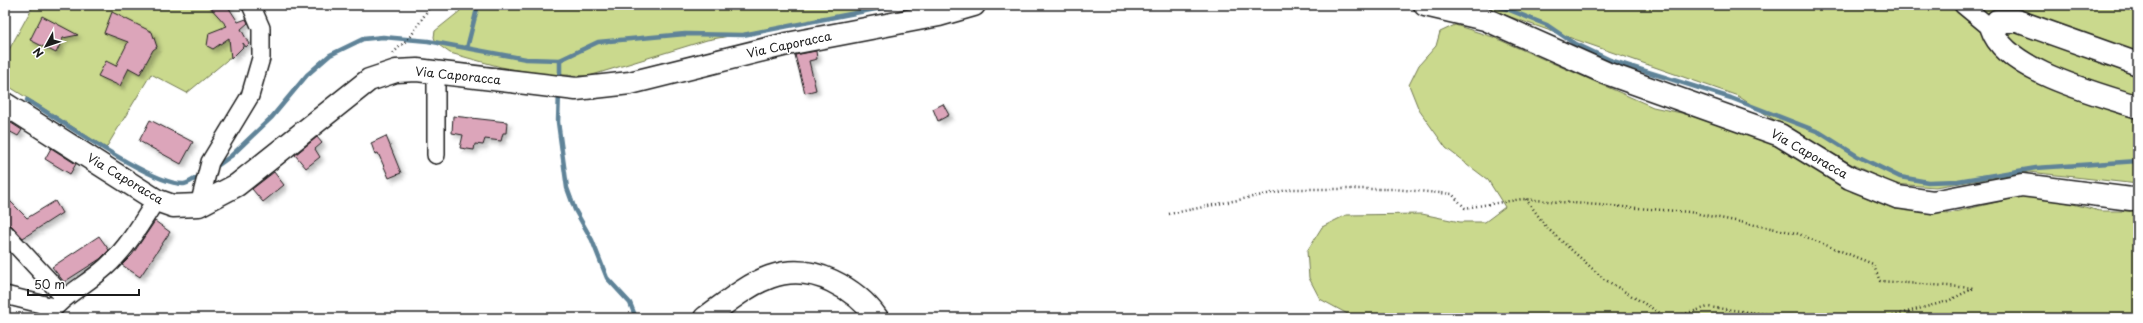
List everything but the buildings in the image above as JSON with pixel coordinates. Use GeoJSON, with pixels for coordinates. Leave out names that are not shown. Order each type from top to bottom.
{"type":"FeatureCollection","features":[{"type":"Feature","properties":{"kind":"street"},"geometry":{"type":"LineString","coordinates":[[199,205],[210,162],[250,96],[261,58],[261,28],[251,5]]}},
{"type":"Feature","properties":{"kind":"street","name":"Via Caporacca"},"geometry":{"type":"LineString","coordinates":[[5,104],[156,200],[173,206],[199,205],[236,185],[369,80],[396,71],[417,70],[436,72],[576,90],[630,83],[787,44],[939,15],[974,5]]}},
{"type":"Feature","properties":{"kind":"street","name":"Via Caporacca"},"geometry":{"type":"LineString","coordinates":[[1425,5],[1485,19],[1606,73],[1780,135],[1850,178],[1896,197],[1933,202],[2022,185],[2131,199],[2138,198]]}},
{"type":"Feature","properties":{"kind":"street"},"geometry":{"type":"LineString","coordinates":[[1963,5],[1992,29],[1997,40],[2004,49],[2017,59],[2048,76],[2138,107]]}},
{"type":"Feature","properties":{"kind":"street"},"geometry":{"type":"LineString","coordinates":[[1992,29],[1997,21],[2017,21],[2138,64]]}},
{"type":"Feature","properties":{"kind":"street"},"geometry":{"type":"LineString","coordinates":[[436,72],[436,155]]}},
{"type":"Feature","properties":{"kind":"street"},"geometry":{"type":"LineString","coordinates":[[54,307],[105,268],[121,252],[156,200]]}},
{"type":"Feature","properties":{"kind":"street"},"geometry":{"type":"LineString","coordinates":[[5,233],[54,307]]}},
{"type":"Feature","properties":{"kind":"street"},"geometry":{"type":"LineString","coordinates":[[705,318],[737,294],[757,283],[772,276],[800,271],[824,277],[844,288],[866,304],[877,318]]}},
{"type":"Feature","properties":{"kind":"street"},"geometry":{"type":"LineString","coordinates":[[5,295],[54,307]]}},
{"type":"Feature","properties":{"kind":"path"},"geometry":{"type":"LineString","coordinates":[[1169,214],[1292,189],[1393,189],[1452,194],[1465,208],[1526,199],[1689,212],[1727,218],[1796,233],[1873,264],[1880,281],[1974,288],[1948,301],[1885,318]]}},
{"type":"Feature","properties":{"kind":"path"},"geometry":{"type":"LineString","coordinates":[[1526,199],[1547,228],[1604,279],[1669,318],[1708,307],[1798,318]]}},
{"type":"Feature","properties":{"kind":"green space"},"geometry":{"type":"Polygon","coordinates":[[[26,5],[227,5],[242,31],[243,47],[187,93],[151,74],[106,148],[5,84],[5,57],[32,8],[26,5]]]}},
{"type":"Feature","properties":{"kind":"green space"},"geometry":{"type":"Polygon","coordinates":[[[460,5],[896,5],[707,40],[589,76],[540,74],[501,67],[450,53],[436,43],[434,37],[435,31],[460,11],[460,5]]]}},
{"type":"Feature","properties":{"kind":"green space"},"geometry":{"type":"Polygon","coordinates":[[[1476,5],[2138,5],[2138,184],[2029,172],[1935,187],[1894,184],[1853,165],[1782,125],[1738,96],[1476,5]]]}},
{"type":"Feature","properties":{"kind":"green space"},"geometry":{"type":"Polygon","coordinates":[[[1455,25],[1493,37],[1653,107],[1700,117],[1774,145],[1852,192],[1894,209],[1950,213],[2023,196],[2069,203],[2100,211],[2138,211],[2138,318],[1355,318],[1320,299],[1309,278],[1307,251],[1322,227],[1346,215],[1422,214],[1460,222],[1485,222],[1505,207],[1488,180],[1446,148],[1419,110],[1409,85],[1419,65],[1436,46],[1440,32],[1455,25]]]}},
{"type":"Feature","properties":{"kind":"waterway"},"geometry":{"type":"LineString","coordinates":[[467,48],[478,5]]}},
{"type":"Feature","properties":{"kind":"waterway"},"geometry":{"type":"LineString","coordinates":[[213,169],[231,156],[272,117],[307,75],[330,55],[363,39],[383,37],[428,41],[526,59],[560,60],[598,42],[685,34],[743,35],[896,5]]}},
{"type":"Feature","properties":{"kind":"waterway"},"geometry":{"type":"LineString","coordinates":[[1492,5],[1507,9],[1547,25],[1572,42],[1610,60],[1731,98],[1819,132],[1857,156],[1900,177],[1928,182],[1958,181],[2036,168],[2138,161]]}},
{"type":"Feature","properties":{"kind":"waterway"},"geometry":{"type":"LineString","coordinates":[[560,60],[560,81]]}},
{"type":"Feature","properties":{"kind":"waterway"},"geometry":{"type":"LineString","coordinates":[[559,92],[558,122],[567,188],[575,210],[592,240],[607,278],[630,303],[636,318]]}},
{"type":"Feature","properties":{"kind":"waterway"},"geometry":{"type":"LineString","coordinates":[[27,100],[106,150],[129,163],[170,182],[184,184],[203,174]]}}]}
